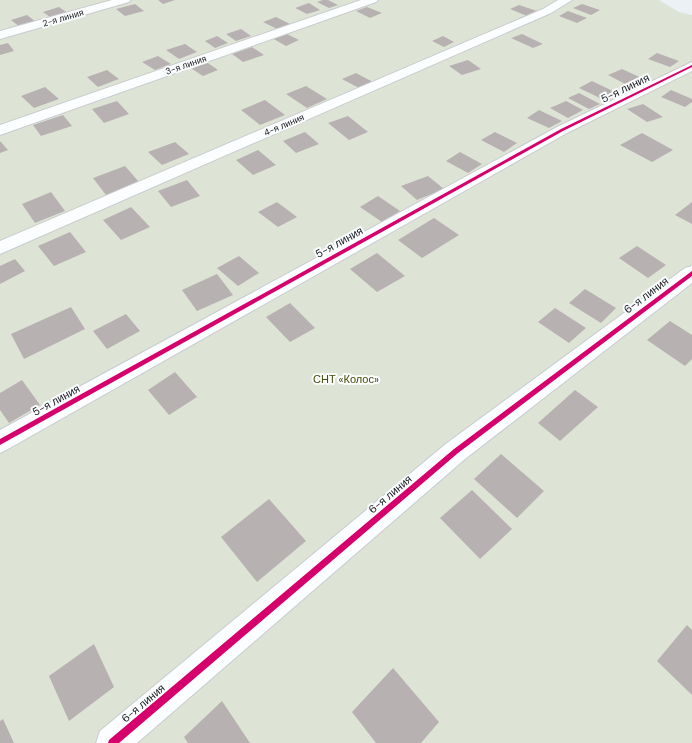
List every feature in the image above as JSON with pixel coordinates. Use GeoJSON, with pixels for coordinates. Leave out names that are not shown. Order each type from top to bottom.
{"type":"FeatureCollection","features":[{"type":"Feature","properties":{"kind":"street","name":"2-я линия"},"geometry":{"type":"LineString","coordinates":[[0,35],[125,0]]}},
{"type":"Feature","properties":{"kind":"street","name":"3-я линия"},"geometry":{"type":"LineString","coordinates":[[0,130],[372,0]]}},
{"type":"Feature","properties":{"kind":"street","name":"4-я линия"},"geometry":{"type":"LineString","coordinates":[[0,248],[547,11],[566,0]]}},
{"type":"Feature","properties":{"kind":"street","name":"5-я линия"},"geometry":{"type":"LineString","coordinates":[[0,442],[562,130],[692,66]]}},
{"type":"Feature","properties":{"kind":"street","name":"6-я линия"},"geometry":{"type":"LineString","coordinates":[[112,743],[456,451],[692,273]]}},
{"type":"Feature","properties":{"kind":"green space","name":"СНТ «Колос»"},"geometry":{"type":"Polygon","coordinates":[[[0,0],[659,0],[679,12],[692,15],[692,743],[0,743],[0,0]]]}},
{"type":"Feature","properties":{"kind":"building"},"geometry":{"type":"Polygon","coordinates":[[[158,0],[175,0],[163,4],[158,0]]]}},
{"type":"Feature","properties":{"kind":"building"},"geometry":{"type":"Polygon","coordinates":[[[328,0],[338,5],[329,8],[317,2],[328,0]]]}},
{"type":"Feature","properties":{"kind":"building"},"geometry":{"type":"Polygon","coordinates":[[[309,3],[320,10],[307,14],[295,8],[309,3]]]}},
{"type":"Feature","properties":{"kind":"building"},"geometry":{"type":"Polygon","coordinates":[[[135,4],[144,11],[125,16],[116,9],[135,4]]]}},
{"type":"Feature","properties":{"kind":"building"},"geometry":{"type":"Polygon","coordinates":[[[582,4],[600,10],[591,15],[573,8],[582,4]]]}},
{"type":"Feature","properties":{"kind":"building"},"geometry":{"type":"Polygon","coordinates":[[[519,5],[537,11],[527,16],[510,9],[519,5]]]}},
{"type":"Feature","properties":{"kind":"building"},"geometry":{"type":"Polygon","coordinates":[[[59,7],[69,14],[53,19],[43,12],[59,7]]]}},
{"type":"Feature","properties":{"kind":"building"},"geometry":{"type":"Polygon","coordinates":[[[367,7],[382,13],[370,18],[356,11],[367,7]]]}},
{"type":"Feature","properties":{"kind":"building"},"geometry":{"type":"Polygon","coordinates":[[[568,11],[587,18],[577,23],[559,16],[568,11]]]}},
{"type":"Feature","properties":{"kind":"building"},"geometry":{"type":"Polygon","coordinates":[[[27,15],[36,22],[20,27],[11,20],[27,15]]]}},
{"type":"Feature","properties":{"kind":"building"},"geometry":{"type":"Polygon","coordinates":[[[276,17],[290,24],[277,29],[263,22],[276,17]]]}},
{"type":"Feature","properties":{"kind":"building"},"geometry":{"type":"Polygon","coordinates":[[[241,29],[251,36],[236,41],[226,34],[241,29]]]}},
{"type":"Feature","properties":{"kind":"building"},"geometry":{"type":"Polygon","coordinates":[[[285,33],[299,40],[286,46],[272,38],[285,33]]]}},
{"type":"Feature","properties":{"kind":"building"},"geometry":{"type":"Polygon","coordinates":[[[522,34],[543,44],[533,48],[511,38],[522,34]]]}},
{"type":"Feature","properties":{"kind":"building"},"geometry":{"type":"Polygon","coordinates":[[[217,36],[228,43],[215,48],[205,41],[217,36]]]}},
{"type":"Feature","properties":{"kind":"building"},"geometry":{"type":"Polygon","coordinates":[[[443,36],[454,42],[444,47],[432,41],[443,36]]]}},
{"type":"Feature","properties":{"kind":"building"},"geometry":{"type":"Polygon","coordinates":[[[8,43],[14,51],[0,55],[0,45],[8,43]]]}},
{"type":"Feature","properties":{"kind":"building"},"geometry":{"type":"Polygon","coordinates":[[[185,44],[197,52],[179,59],[166,50],[185,44]]]}},
{"type":"Feature","properties":{"kind":"building"},"geometry":{"type":"Polygon","coordinates":[[[252,47],[264,55],[243,62],[232,54],[252,47]]]}},
{"type":"Feature","properties":{"kind":"building"},"geometry":{"type":"Polygon","coordinates":[[[657,53],[679,61],[670,67],[648,59],[657,53]]]}},
{"type":"Feature","properties":{"kind":"building"},"geometry":{"type":"Polygon","coordinates":[[[158,56],[171,64],[155,70],[142,62],[158,56]]]}},
{"type":"Feature","properties":{"kind":"building"},"geometry":{"type":"Polygon","coordinates":[[[468,60],[481,69],[462,75],[449,66],[468,60]]]}},
{"type":"Feature","properties":{"kind":"building"},"geometry":{"type":"Polygon","coordinates":[[[205,61],[218,70],[203,76],[189,67],[205,61]]]}},
{"type":"Feature","properties":{"kind":"building"},"geometry":{"type":"Polygon","coordinates":[[[622,69],[646,80],[631,87],[608,75],[622,69]]]}},
{"type":"Feature","properties":{"kind":"building"},"geometry":{"type":"Polygon","coordinates":[[[107,70],[119,79],[98,87],[87,77],[107,70]]]}},
{"type":"Feature","properties":{"kind":"building"},"geometry":{"type":"Polygon","coordinates":[[[356,73],[373,82],[359,88],[342,79],[356,73]]]}},
{"type":"Feature","properties":{"kind":"building"},"geometry":{"type":"Polygon","coordinates":[[[592,81],[619,94],[606,101],[579,88],[592,81]]]}},
{"type":"Feature","properties":{"kind":"building"},"geometry":{"type":"Polygon","coordinates":[[[306,86],[327,99],[307,108],[286,94],[306,86]]]}},
{"type":"Feature","properties":{"kind":"building"},"geometry":{"type":"Polygon","coordinates":[[[45,87],[59,99],[34,108],[21,96],[45,87]]]}},
{"type":"Feature","properties":{"kind":"building"},"geometry":{"type":"Polygon","coordinates":[[[671,90],[692,99],[692,102],[685,107],[661,97],[671,90]]]}},
{"type":"Feature","properties":{"kind":"building"},"geometry":{"type":"Polygon","coordinates":[[[579,93],[600,104],[589,109],[568,98],[579,93]]]}},
{"type":"Feature","properties":{"kind":"building"},"geometry":{"type":"Polygon","coordinates":[[[265,100],[285,115],[260,125],[241,110],[265,100]]]}},
{"type":"Feature","properties":{"kind":"building"},"geometry":{"type":"Polygon","coordinates":[[[117,101],[129,114],[104,123],[92,109],[117,101]]]}},
{"type":"Feature","properties":{"kind":"building"},"geometry":{"type":"Polygon","coordinates":[[[566,101],[583,110],[568,118],[550,108],[566,101]]]}},
{"type":"Feature","properties":{"kind":"building"},"geometry":{"type":"Polygon","coordinates":[[[643,104],[663,117],[647,122],[627,109],[643,104]]]}},
{"type":"Feature","properties":{"kind":"building"},"geometry":{"type":"Polygon","coordinates":[[[539,110],[562,121],[549,128],[527,118],[539,110]]]}},
{"type":"Feature","properties":{"kind":"building"},"geometry":{"type":"Polygon","coordinates":[[[63,115],[72,126],[41,136],[33,125],[63,115]]]}},
{"type":"Feature","properties":{"kind":"building"},"geometry":{"type":"Polygon","coordinates":[[[348,116],[368,132],[349,140],[328,123],[348,116]]]}},
{"type":"Feature","properties":{"kind":"building"},"geometry":{"type":"Polygon","coordinates":[[[305,132],[319,144],[296,153],[283,141],[305,132]]]}},
{"type":"Feature","properties":{"kind":"building"},"geometry":{"type":"Polygon","coordinates":[[[495,132],[517,143],[504,152],[481,140],[495,132]]]}},
{"type":"Feature","properties":{"kind":"building"},"geometry":{"type":"Polygon","coordinates":[[[642,133],[673,150],[652,162],[620,145],[642,133]]]}},
{"type":"Feature","properties":{"kind":"building"},"geometry":{"type":"Polygon","coordinates":[[[0,141],[8,150],[0,153],[0,141]]]}},
{"type":"Feature","properties":{"kind":"building"},"geometry":{"type":"Polygon","coordinates":[[[175,142],[189,154],[162,165],[148,152],[175,142]]]}},
{"type":"Feature","properties":{"kind":"building"},"geometry":{"type":"Polygon","coordinates":[[[258,150],[276,165],[253,175],[236,160],[258,150]]]}},
{"type":"Feature","properties":{"kind":"building"},"geometry":{"type":"Polygon","coordinates":[[[460,152],[482,164],[468,173],[446,161],[460,152]]]}},
{"type":"Feature","properties":{"kind":"building"},"geometry":{"type":"Polygon","coordinates":[[[125,166],[139,182],[106,195],[93,178],[125,166]]]}},
{"type":"Feature","properties":{"kind":"building"},"geometry":{"type":"Polygon","coordinates":[[[428,176],[444,189],[417,200],[401,186],[428,176]]]}},
{"type":"Feature","properties":{"kind":"building"},"geometry":{"type":"Polygon","coordinates":[[[187,180],[200,196],[171,207],[158,191],[187,180]]]}},
{"type":"Feature","properties":{"kind":"building"},"geometry":{"type":"Polygon","coordinates":[[[51,192],[65,211],[35,223],[22,204],[51,192]]]}},
{"type":"Feature","properties":{"kind":"building"},"geometry":{"type":"Polygon","coordinates":[[[378,196],[400,211],[382,222],[360,207],[378,196]]]}},
{"type":"Feature","properties":{"kind":"building"},"geometry":{"type":"Polygon","coordinates":[[[277,202],[297,217],[278,227],[258,212],[277,202]]]}},
{"type":"Feature","properties":{"kind":"building"},"geometry":{"type":"Polygon","coordinates":[[[692,202],[692,224],[675,215],[692,202]]]}},
{"type":"Feature","properties":{"kind":"building"},"geometry":{"type":"Polygon","coordinates":[[[131,207],[150,227],[121,240],[103,220],[131,207]]]}},
{"type":"Feature","properties":{"kind":"building"},"geometry":{"type":"Polygon","coordinates":[[[434,218],[459,235],[422,258],[398,240],[434,218]]]}},
{"type":"Feature","properties":{"kind":"building"},"geometry":{"type":"Polygon","coordinates":[[[70,232],[86,252],[54,266],[38,246],[70,232]]]}},
{"type":"Feature","properties":{"kind":"building"},"geometry":{"type":"Polygon","coordinates":[[[637,246],[666,265],[648,278],[619,258],[637,246]]]}},
{"type":"Feature","properties":{"kind":"building"},"geometry":{"type":"Polygon","coordinates":[[[377,253],[405,276],[377,292],[350,269],[377,253]]]}},
{"type":"Feature","properties":{"kind":"building"},"geometry":{"type":"Polygon","coordinates":[[[239,256],[259,273],[238,286],[217,268],[239,256]]]}},
{"type":"Feature","properties":{"kind":"building"},"geometry":{"type":"Polygon","coordinates":[[[15,259],[25,271],[0,284],[0,266],[15,259]]]}},
{"type":"Feature","properties":{"kind":"building"},"geometry":{"type":"Polygon","coordinates":[[[217,274],[233,295],[197,311],[182,290],[217,274]]]}},
{"type":"Feature","properties":{"kind":"building"},"geometry":{"type":"Polygon","coordinates":[[[585,289],[616,308],[601,323],[569,303],[585,289]]]}},
{"type":"Feature","properties":{"kind":"building"},"geometry":{"type":"Polygon","coordinates":[[[290,303],[315,328],[290,342],[266,317],[290,303]]]}},
{"type":"Feature","properties":{"kind":"building"},"geometry":{"type":"Polygon","coordinates":[[[71,307],[85,329],[24,359],[11,334],[71,307]]]}},
{"type":"Feature","properties":{"kind":"building"},"geometry":{"type":"Polygon","coordinates":[[[555,308],[586,328],[569,343],[538,322],[555,308]]]}},
{"type":"Feature","properties":{"kind":"building"},"geometry":{"type":"Polygon","coordinates":[[[126,314],[140,331],[107,349],[93,331],[126,314]]]}},
{"type":"Feature","properties":{"kind":"building"},"geometry":{"type":"Polygon","coordinates":[[[670,321],[692,335],[692,359],[685,366],[647,340],[670,321]]]}},
{"type":"Feature","properties":{"kind":"building"},"geometry":{"type":"Polygon","coordinates":[[[175,372],[197,397],[169,415],[148,390],[175,372]]]}},
{"type":"Feature","properties":{"kind":"building"},"geometry":{"type":"Polygon","coordinates":[[[22,380],[40,405],[9,423],[0,410],[0,393],[22,380]]]}},
{"type":"Feature","properties":{"kind":"building"},"geometry":{"type":"Polygon","coordinates":[[[575,390],[598,407],[560,441],[538,423],[575,390]]]}},
{"type":"Feature","properties":{"kind":"building"},"geometry":{"type":"Polygon","coordinates":[[[501,454],[544,491],[517,518],[474,479],[501,454]]]}},
{"type":"Feature","properties":{"kind":"building"},"geometry":{"type":"Polygon","coordinates":[[[472,490],[512,529],[480,559],[440,518],[472,490]]]}},
{"type":"Feature","properties":{"kind":"building"},"geometry":{"type":"Polygon","coordinates":[[[269,499],[306,541],[257,582],[221,537],[269,499]]]}},
{"type":"Feature","properties":{"kind":"building"},"geometry":{"type":"Polygon","coordinates":[[[687,625],[692,630],[692,695],[657,661],[687,625]]]}},
{"type":"Feature","properties":{"kind":"building"},"geometry":{"type":"Polygon","coordinates":[[[94,644],[114,687],[69,721],[49,676],[94,644]]]}},
{"type":"Feature","properties":{"kind":"building"},"geometry":{"type":"Polygon","coordinates":[[[393,668],[439,722],[421,743],[376,743],[352,712],[393,668]]]}},
{"type":"Feature","properties":{"kind":"building"},"geometry":{"type":"Polygon","coordinates":[[[222,701],[250,743],[188,743],[184,737],[222,701]]]}},
{"type":"Feature","properties":{"kind":"building"},"geometry":{"type":"Polygon","coordinates":[[[3,719],[14,743],[0,743],[0,721],[3,719]]]}},
{"type":"Feature","properties":{"kind":"cycle path"},"geometry":{"type":"LineString","coordinates":[[0,442],[562,130],[692,66]]}},
{"type":"Feature","properties":{"kind":"cycle path"},"geometry":{"type":"LineString","coordinates":[[112,743],[456,451],[692,273]]}}]}
